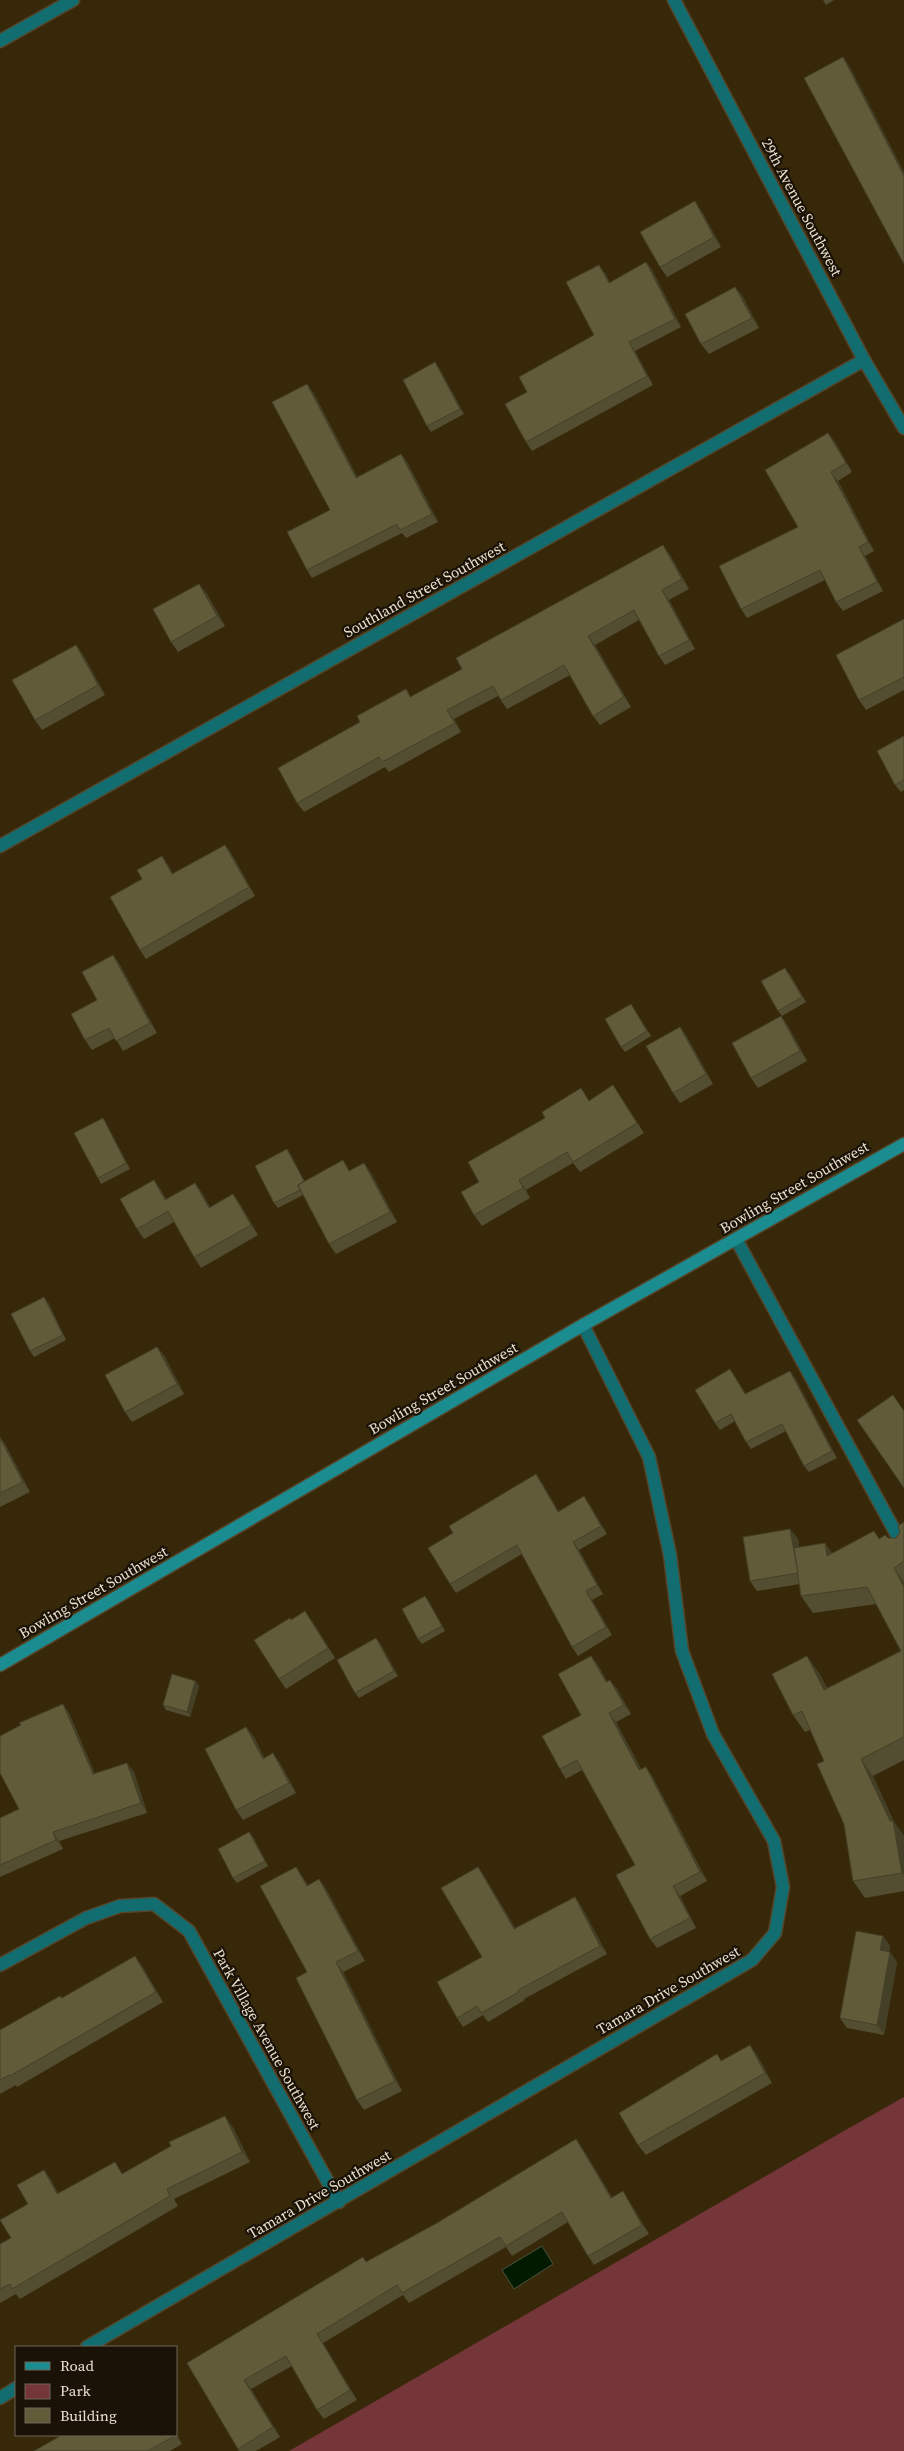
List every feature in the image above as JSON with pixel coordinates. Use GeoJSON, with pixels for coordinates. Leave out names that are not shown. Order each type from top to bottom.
{"type":"FeatureCollection","features":[{"type":"Feature","properties":{"kind":"main road","name":"Bowling Street Southwest"},"geometry":{"type":"LineString","coordinates":[[0,1665],[583,1325],[904,1144]]}},
{"type":"Feature","properties":{"kind":"street"},"geometry":{"type":"LineString","coordinates":[[0,41],[73,0]]}},
{"type":"Feature","properties":{"kind":"street","name":"29th Avenue Southwest"},"geometry":{"type":"LineString","coordinates":[[674,0],[864,360],[904,428]]}},
{"type":"Feature","properties":{"kind":"street","name":"Southland Street Southwest"},"geometry":{"type":"LineString","coordinates":[[0,846],[864,360]]}},
{"type":"Feature","properties":{"kind":"street"},"geometry":{"type":"LineString","coordinates":[[736,1239],[904,1548]]}},
{"type":"Feature","properties":{"kind":"street","name":"Tamara Drive Southwest"},"geometry":{"type":"LineString","coordinates":[[89,2346],[752,1960],[775,1933],[783,1887],[774,1841],[713,1734],[682,1651],[670,1554],[649,1457],[583,1325]]}},
{"type":"Feature","properties":{"kind":"street","name":"Park Village Avenue Southwest"},"geometry":{"type":"LineString","coordinates":[[0,1965],[86,1918],[120,1906],[154,1904],[189,1930],[338,2202]]}},
{"type":"Feature","properties":{"kind":"street"},"geometry":{"type":"LineString","coordinates":[[0,2398],[15,2389]]}},
{"type":"Feature","properties":{"kind":"green space"},"geometry":{"type":"Polygon","coordinates":[[[904,2097],[904,2451],[289,2451],[842,2132],[904,2097]]]}},
{"type":"Feature","properties":{"kind":"shaded area"},"geometry":{"type":"Polygon","coordinates":[[[542,2246],[553,2264],[514,2289],[502,2270],[542,2246]]]}},
{"type":"Feature","properties":{"kind":"building"},"geometry":{"type":"Polygon","coordinates":[[[843,57],[904,176],[904,264],[804,78],[843,57]]]}},
{"type":"Feature","properties":{"kind":"building"},"geometry":{"type":"Polygon","coordinates":[[[695,201],[714,237],[660,267],[640,232],[695,201]]]}},
{"type":"Feature","properties":{"kind":"building"},"geometry":{"type":"Polygon","coordinates":[[[646,262],[675,319],[629,342],[647,376],[526,442],[505,404],[527,392],[519,377],[594,335],[566,282],[599,265],[609,283],[646,262]]]}},
{"type":"Feature","properties":{"kind":"building"},"geometry":{"type":"Polygon","coordinates":[[[735,287],[752,318],[701,344],[685,314],[735,287]]]}},
{"type":"Feature","properties":{"kind":"building"},"geometry":{"type":"Polygon","coordinates":[[[435,362],[460,409],[427,426],[403,380],[435,362]]]}},
{"type":"Feature","properties":{"kind":"building"},"geometry":{"type":"Polygon","coordinates":[[[307,384],[356,478],[401,454],[432,514],[400,530],[397,524],[307,570],[287,532],[330,510],[272,402],[307,384]]]}},
{"type":"Feature","properties":{"kind":"building"},"geometry":{"type":"Polygon","coordinates":[[[828,433],[846,463],[831,472],[868,542],[859,547],[877,582],[836,602],[820,570],[741,609],[719,566],[798,527],[765,470],[828,433]]]}},
{"type":"Feature","properties":{"kind":"building"},"geometry":{"type":"Polygon","coordinates":[[[663,545],[682,579],[662,590],[689,640],[659,656],[634,610],[588,636],[624,697],[593,716],[564,665],[501,700],[493,686],[447,710],[455,723],[382,762],[379,757],[297,803],[278,768],[360,722],[357,716],[406,689],[410,697],[462,669],[456,658],[663,545]]]}},
{"type":"Feature","properties":{"kind":"building"},"geometry":{"type":"Polygon","coordinates":[[[199,584],[217,616],[171,642],[153,609],[199,584]]]}},
{"type":"Feature","properties":{"kind":"building"},"geometry":{"type":"Polygon","coordinates":[[[904,619],[904,677],[859,700],[836,655],[904,619]]]}},
{"type":"Feature","properties":{"kind":"building"},"geometry":{"type":"Polygon","coordinates":[[[76,645],[98,685],[35,720],[12,680],[76,645]]]}},
{"type":"Feature","properties":{"kind":"building"},"geometry":{"type":"Polygon","coordinates":[[[904,736],[904,780],[895,785],[877,751],[904,736]]]}},
{"type":"Feature","properties":{"kind":"building"},"geometry":{"type":"Polygon","coordinates":[[[225,845],[249,887],[140,950],[110,897],[142,879],[137,870],[162,856],[172,874],[225,845]]]}},
{"type":"Feature","properties":{"kind":"building"},"geometry":{"type":"Polygon","coordinates":[[[113,955],[150,1023],[116,1041],[109,1028],[85,1040],[71,1014],[97,1000],[82,972],[113,955]]]}},
{"type":"Feature","properties":{"kind":"building"},"geometry":{"type":"Polygon","coordinates":[[[785,968],[802,997],[778,1011],[761,981],[785,968]]]}},
{"type":"Feature","properties":{"kind":"building"},"geometry":{"type":"Polygon","coordinates":[[[631,1004],[647,1031],[621,1047],[605,1019],[631,1004]]]}},
{"type":"Feature","properties":{"kind":"building"},"geometry":{"type":"Polygon","coordinates":[[[781,1016],[800,1051],[751,1078],[732,1043],[781,1016]]]}},
{"type":"Feature","properties":{"kind":"building"},"geometry":{"type":"Polygon","coordinates":[[[680,1027],[706,1074],[673,1093],[646,1046],[680,1027]]]}},
{"type":"Feature","properties":{"kind":"building"},"geometry":{"type":"Polygon","coordinates":[[[613,1085],[637,1123],[573,1162],[567,1152],[519,1180],[523,1188],[474,1215],[461,1192],[479,1182],[468,1162],[545,1118],[542,1112],[581,1088],[589,1101],[613,1085]]]}},
{"type":"Feature","properties":{"kind":"building"},"geometry":{"type":"Polygon","coordinates":[[[103,1118],[126,1163],[98,1178],[74,1133],[103,1118]]]}},
{"type":"Feature","properties":{"kind":"building"},"geometry":{"type":"Polygon","coordinates":[[[287,1149],[304,1181],[298,1185],[300,1190],[274,1203],[255,1166],[287,1149]]]}},
{"type":"Feature","properties":{"kind":"building"},"geometry":{"type":"Polygon","coordinates":[[[343,1160],[349,1171],[364,1163],[390,1212],[329,1244],[298,1185],[343,1160]]]}},
{"type":"Feature","properties":{"kind":"building"},"geometry":{"type":"Polygon","coordinates":[[[154,1180],[165,1200],[195,1183],[209,1208],[233,1194],[251,1225],[194,1257],[168,1211],[137,1229],[120,1199],[154,1180]]]}},
{"type":"Feature","properties":{"kind":"building"},"geometry":{"type":"Polygon","coordinates":[[[44,1297],[63,1335],[30,1351],[11,1314],[44,1297]]]}},
{"type":"Feature","properties":{"kind":"building"},"geometry":{"type":"Polygon","coordinates":[[[157,1347],[177,1384],[125,1412],[105,1375],[157,1347]]]}},
{"type":"Feature","properties":{"kind":"building"},"geometry":{"type":"Polygon","coordinates":[[[730,1369],[745,1394],[790,1371],[832,1451],[804,1466],[782,1424],[746,1442],[731,1414],[715,1423],[695,1390],[730,1369]]]}},
{"type":"Feature","properties":{"kind":"building"},"geometry":{"type":"Polygon","coordinates":[[[893,1395],[904,1411],[904,1488],[857,1420],[893,1395]]]}},
{"type":"Feature","properties":{"kind":"building"},"geometry":{"type":"Polygon","coordinates":[[[0,1438],[23,1482],[0,1493],[0,1438]]]}},
{"type":"Feature","properties":{"kind":"building"},"geometry":{"type":"Polygon","coordinates":[[[536,1474],[558,1512],[584,1496],[601,1526],[573,1542],[597,1585],[586,1591],[606,1627],[572,1647],[517,1545],[450,1584],[428,1548],[453,1533],[449,1526],[536,1474]]]}},
{"type":"Feature","properties":{"kind":"building"},"geometry":{"type":"Polygon","coordinates":[[[904,1522],[904,1561],[894,1568],[904,1587],[904,1737],[861,1759],[890,1821],[893,1821],[902,1873],[853,1881],[844,1824],[817,1764],[824,1761],[802,1711],[793,1715],[772,1674],[807,1656],[824,1690],[901,1651],[867,1587],[801,1596],[794,1548],[825,1543],[827,1556],[874,1531],[879,1539],[885,1535],[888,1538],[896,1538],[900,1532],[898,1526],[904,1522]]]}},
{"type":"Feature","properties":{"kind":"building"},"geometry":{"type":"Polygon","coordinates":[[[790,1529],[798,1573],[750,1581],[743,1537],[790,1529]]]}},
{"type":"Feature","properties":{"kind":"building"},"geometry":{"type":"Polygon","coordinates":[[[425,1596],[442,1626],[418,1639],[402,1609],[425,1596]]]}},
{"type":"Feature","properties":{"kind":"building"},"geometry":{"type":"Polygon","coordinates":[[[305,1611],[328,1648],[279,1679],[254,1640],[305,1611]]]}},
{"type":"Feature","properties":{"kind":"building"},"geometry":{"type":"Polygon","coordinates":[[[376,1638],[394,1671],[355,1693],[337,1660],[376,1638]]]}},
{"type":"Feature","properties":{"kind":"building"},"geometry":{"type":"Polygon","coordinates":[[[591,1656],[606,1682],[610,1680],[624,1705],[609,1713],[639,1770],[646,1767],[700,1872],[673,1886],[690,1918],[650,1939],[616,1875],[635,1865],[577,1760],[560,1769],[542,1736],[581,1715],[558,1674],[591,1656]]]}},
{"type":"Feature","properties":{"kind":"building"},"geometry":{"type":"Polygon","coordinates":[[[172,1674],[195,1681],[187,1712],[163,1705],[172,1674]]]}},
{"type":"Feature","properties":{"kind":"building"},"geometry":{"type":"Polygon","coordinates":[[[63,1704],[93,1774],[127,1763],[141,1803],[53,1832],[56,1840],[0,1865],[0,1818],[19,1809],[0,1773],[0,1736],[21,1725],[19,1723],[63,1704]]]}},
{"type":"Feature","properties":{"kind":"building"},"geometry":{"type":"Polygon","coordinates":[[[246,1727],[263,1759],[273,1753],[289,1783],[236,1810],[205,1749],[246,1727]]]}},
{"type":"Feature","properties":{"kind":"building"},"geometry":{"type":"Polygon","coordinates":[[[249,1832],[265,1861],[233,1878],[218,1849],[249,1832]]]}},
{"type":"Feature","properties":{"kind":"building"},"geometry":{"type":"Polygon","coordinates":[[[296,1867],[307,1886],[319,1879],[358,1951],[336,1962],[395,2081],[357,2100],[296,1978],[307,1972],[260,1886],[296,1867]]]}},
{"type":"Feature","properties":{"kind":"building"},"geometry":{"type":"Polygon","coordinates":[[[478,1867],[514,1929],[575,1897],[600,1946],[518,1990],[519,1992],[481,2013],[477,2006],[457,2018],[437,1982],[482,1957],[441,1888],[478,1867]]]}},
{"type":"Feature","properties":{"kind":"building"},"geometry":{"type":"Polygon","coordinates":[[[856,1931],[883,1936],[880,1950],[890,1952],[877,2025],[840,2018],[856,1931]]]}},
{"type":"Feature","properties":{"kind":"building"},"geometry":{"type":"Polygon","coordinates":[[[135,1956],[156,1992],[0,2080],[0,2030],[60,1996],[62,1998],[135,1956]]]}},
{"type":"Feature","properties":{"kind":"building"},"geometry":{"type":"Polygon","coordinates":[[[750,2045],[765,2073],[638,2145],[619,2113],[717,2054],[721,2061],[750,2045]]]}},
{"type":"Feature","properties":{"kind":"building"},"geometry":{"type":"Polygon","coordinates":[[[225,2116],[242,2152],[167,2189],[170,2196],[12,2289],[10,2284],[0,2289],[0,2244],[11,2238],[0,2220],[28,2204],[17,2185],[44,2170],[57,2194],[115,2162],[122,2174],[171,2146],[169,2142],[225,2116]]]}},
{"type":"Feature","properties":{"kind":"building"},"geometry":{"type":"Polygon","coordinates":[[[576,2139],[611,2198],[623,2191],[642,2225],[588,2256],[562,2212],[506,2246],[500,2237],[402,2293],[397,2285],[317,2334],[350,2390],[317,2410],[286,2356],[244,2380],[273,2427],[238,2449],[187,2363],[363,2257],[366,2262],[437,2223],[576,2139]]]}},
{"type":"Feature","properties":{"kind":"building"},"geometry":{"type":"Polygon","coordinates":[[[60,2436],[174,2436],[148,2451],[34,2451],[60,2436]]]}}]}
